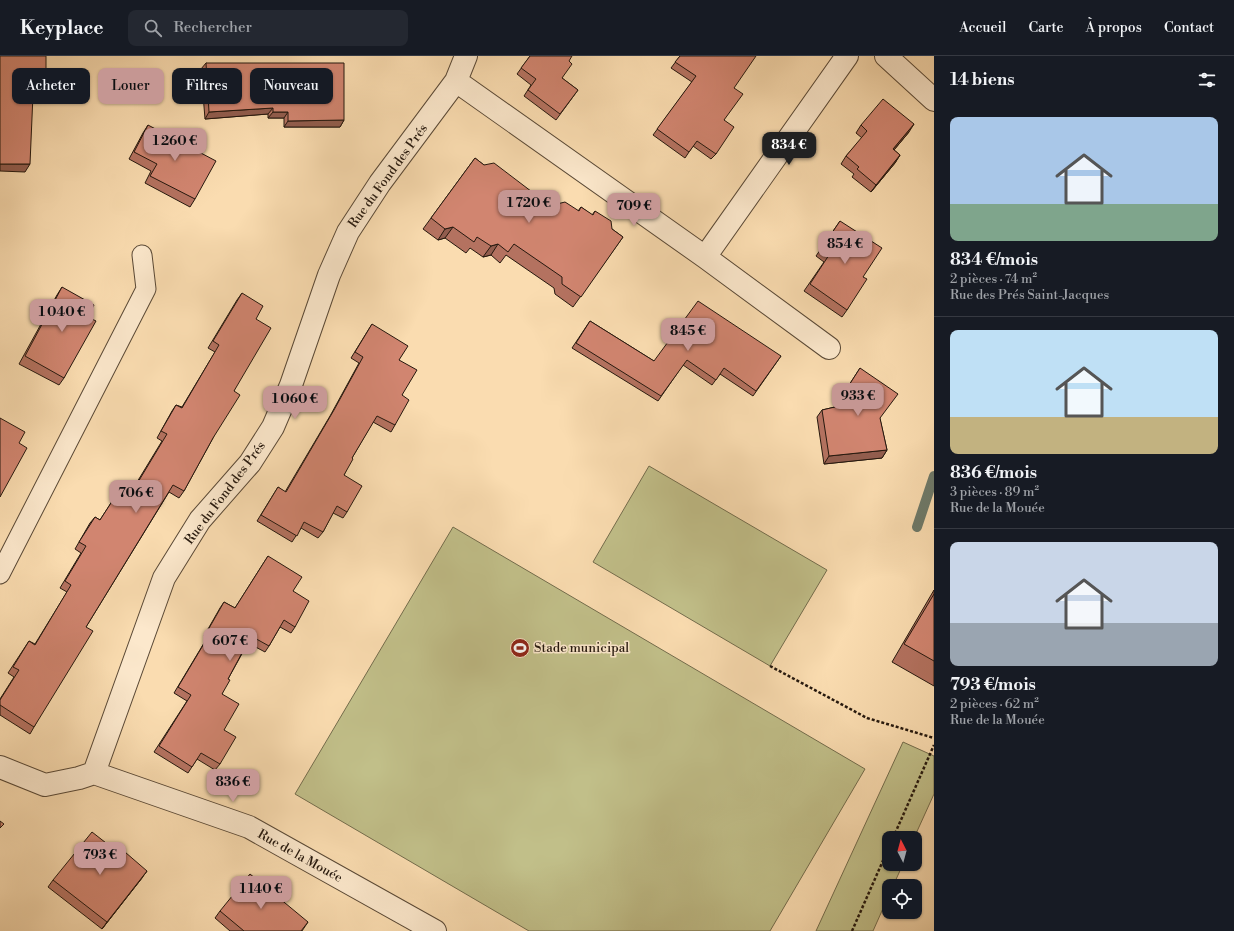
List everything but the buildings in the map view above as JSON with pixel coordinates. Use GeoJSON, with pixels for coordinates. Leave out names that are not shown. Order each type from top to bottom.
{"type":"FeatureCollection","features":[{"type":"Feature","properties":{"kind":"street","name":"Rue du Fond des Prés"},"geometry":{"type":"LineString","coordinates":[[94,773],[164,578],[200,520],[250,463],[273,427],[291,385],[329,275],[348,232],[380,183],[456,81],[466,56]]}},
{"type":"Feature","properties":{"kind":"street"},"geometry":{"type":"LineString","coordinates":[[705,257],[847,56]]}},
{"type":"Feature","properties":{"kind":"street"},"geometry":{"type":"LineString","coordinates":[[886,56],[934,100]]}},
{"type":"Feature","properties":{"kind":"street"},"geometry":{"type":"LineString","coordinates":[[456,81],[705,257],[829,348]]}},
{"type":"Feature","properties":{"kind":"street"},"geometry":{"type":"LineString","coordinates":[[0,767],[45,785],[79,778],[94,773]]}},
{"type":"Feature","properties":{"kind":"street","name":"Rue de la Mouée"},"geometry":{"type":"LineString","coordinates":[[94,773],[249,827],[435,931]]}},
{"type":"Feature","properties":{"kind":"lane"},"geometry":{"type":"LineString","coordinates":[[0,574],[146,289],[142,255]]}},
{"type":"Feature","properties":{"kind":"path"},"geometry":{"type":"LineString","coordinates":[[770,666],[867,718],[934,738]]}},
{"type":"Feature","properties":{"kind":"path"},"geometry":{"type":"LineString","coordinates":[[896,831],[934,745]]}},
{"type":"Feature","properties":{"kind":"path"},"geometry":{"type":"LineString","coordinates":[[852,931],[882,863]]}},
{"type":"Feature","properties":{"kind":"shaded area"},"geometry":{"type":"Polygon","coordinates":[[[649,466],[827,570],[770,666],[593,562],[649,466]]]}},
{"type":"Feature","properties":{"kind":"shaded area","name":"Stade municipal"},"geometry":{"type":"Polygon","coordinates":[[[453,527],[865,769],[770,931],[529,931],[295,794],[453,527]]]}},
{"type":"Feature","properties":{"kind":"shaded area"},"geometry":{"type":"Polygon","coordinates":[[[903,742],[934,756],[934,794],[917,831],[882,831],[882,871],[900,871],[896,879],[882,879],[882,911],[873,931],[816,931],[903,742]]]}},
{"type":"Feature","properties":{"kind":"waterway"},"geometry":{"type":"LineString","coordinates":[[917,527],[934,476]]}},
{"type":"Feature","properties":{"kind":"place","name":"Stade municipal"},"geometry":{"type":"Point","coordinates":[520,648]}}]}
